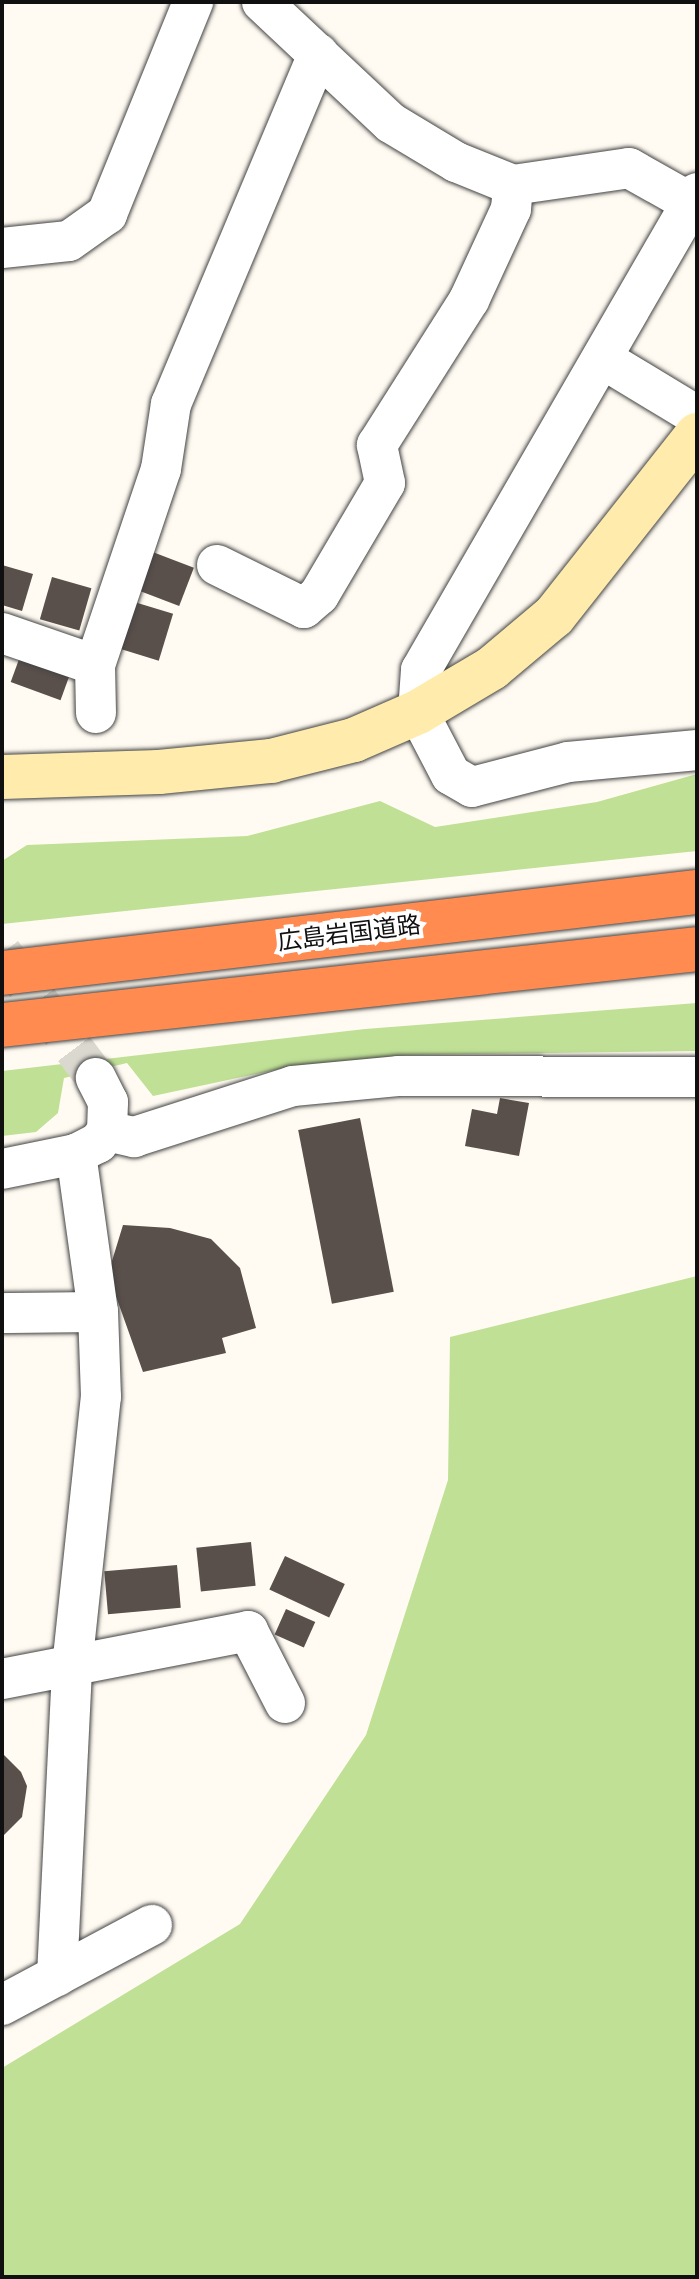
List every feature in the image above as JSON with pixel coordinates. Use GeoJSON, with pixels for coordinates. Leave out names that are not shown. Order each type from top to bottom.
{"type":"FeatureCollection","features":[{"type":"Feature","properties":{"kind":"highway","name":"広島岩国道路"},"geometry":{"type":"LineString","coordinates":[[2,973],[697,892]]}},
{"type":"Feature","properties":{"kind":"highway"},"geometry":{"type":"LineString","coordinates":[[2,1025],[697,949]]}},
{"type":"Feature","properties":{"kind":"street"},"geometry":{"type":"LineString","coordinates":[[2,248],[69,241],[107,214],[193,2]]}},
{"type":"Feature","properties":{"kind":"street"},"geometry":{"type":"LineString","coordinates":[[262,2],[391,123],[456,162],[513,185],[629,168],[694,198],[421,670],[418,712],[451,775],[472,787],[568,762],[697,750]]}},
{"type":"Feature","properties":{"kind":"street"},"geometry":{"type":"LineString","coordinates":[[96,713],[95,665],[161,469],[171,404],[318,54]]}},
{"type":"Feature","properties":{"kind":"street"},"geometry":{"type":"LineString","coordinates":[[217,565],[304,608],[319,595],[385,483],[377,445],[469,300],[511,209],[513,185]]}},
{"type":"Feature","properties":{"kind":"street"},"geometry":{"type":"LineString","coordinates":[[603,359],[697,416]]}},
{"type":"Feature","properties":{"kind":"street"},"geometry":{"type":"LineString","coordinates":[[2,777],[159,772],[271,761],[354,740],[418,712],[492,668],[554,616],[697,435]]}},
{"type":"Feature","properties":{"kind":"street"},"geometry":{"type":"LineString","coordinates":[[2,633],[95,665]]}},
{"type":"Feature","properties":{"kind":"street"},"geometry":{"type":"LineString","coordinates":[[2,1169],[92,1142],[134,1137],[293,1086],[398,1076],[697,1077]]}},
{"type":"Feature","properties":{"kind":"street"},"geometry":{"type":"LineString","coordinates":[[57,1976],[72,1667],[101,1397],[92,1142],[108,1102],[96,1078]]}},
{"type":"Feature","properties":{"kind":"street"},"geometry":{"type":"LineString","coordinates":[[2,1313],[98,1312]]}},
{"type":"Feature","properties":{"kind":"street"},"geometry":{"type":"LineString","coordinates":[[2,1679],[248,1631],[285,1703]]}},
{"type":"Feature","properties":{"kind":"street"},"geometry":{"type":"LineString","coordinates":[[2,2005],[152,1925]]}},
{"type":"Feature","properties":{"kind":"green space"},"geometry":{"type":"Polygon","coordinates":[[[697,774],[697,851],[2,924],[2,861],[27,845],[247,836],[380,801],[435,827],[597,802],[697,774]]]}},
{"type":"Feature","properties":{"kind":"green space"},"geometry":{"type":"Polygon","coordinates":[[[697,1003],[697,1051],[407,1055],[294,1066],[153,1096],[127,1063],[64,1078],[58,1113],[36,1132],[2,1136],[2,1071],[365,1029],[697,1003]]]}},
{"type":"Feature","properties":{"kind":"green space"},"geometry":{"type":"Polygon","coordinates":[[[697,1276],[697,2277],[2,2277],[2,2068],[240,1924],[366,1735],[448,1480],[450,1337],[697,1276]]]}},
{"type":"Feature","properties":{"kind":"building"},"geometry":{"type":"Polygon","coordinates":[[[150,551],[194,568],[179,606],[135,589],[150,551]]]}},
{"type":"Feature","properties":{"kind":"building"},"geometry":{"type":"Polygon","coordinates":[[[2,565],[33,574],[22,611],[2,605],[2,565]]]}},
{"type":"Feature","properties":{"kind":"building"},"geometry":{"type":"Polygon","coordinates":[[[52,577],[91,588],[79,631],[40,619],[52,577]]]}},
{"type":"Feature","properties":{"kind":"building"},"geometry":{"type":"Polygon","coordinates":[[[131,601],[173,614],[159,661],[117,648],[131,601]]]}},
{"type":"Feature","properties":{"kind":"building"},"geometry":{"type":"Polygon","coordinates":[[[22,651],[72,669],[61,700],[11,682],[22,651]]]}},
{"type":"Feature","properties":{"kind":"building"},"geometry":{"type":"Polygon","coordinates":[[[500,1098],[529,1103],[519,1156],[465,1146],[472,1109],[497,1114],[500,1098]]]}},
{"type":"Feature","properties":{"kind":"building"},"geometry":{"type":"Polygon","coordinates":[[[360,1118],[394,1292],[332,1304],[298,1130],[360,1118]]]}},
{"type":"Feature","properties":{"kind":"building"},"geometry":{"type":"Polygon","coordinates":[[[123,1225],[170,1228],[211,1239],[240,1268],[256,1328],[222,1338],[226,1353],[143,1372],[108,1274],[123,1225]]]}},
{"type":"Feature","properties":{"kind":"building"},"geometry":{"type":"Polygon","coordinates":[[[251,1542],[256,1586],[201,1592],[196,1548],[251,1542]]]}},
{"type":"Feature","properties":{"kind":"building"},"geometry":{"type":"Polygon","coordinates":[[[285,1556],[345,1584],[329,1617],[269,1590],[285,1556]]]}},
{"type":"Feature","properties":{"kind":"building"},"geometry":{"type":"Polygon","coordinates":[[[177,1565],[181,1608],[108,1614],[104,1571],[177,1565]]]}},
{"type":"Feature","properties":{"kind":"building"},"geometry":{"type":"Polygon","coordinates":[[[286,1609],[315,1622],[304,1648],[275,1635],[286,1609]]]}},
{"type":"Feature","properties":{"kind":"building"},"geometry":{"type":"Polygon","coordinates":[[[2,1753],[21,1772],[27,1786],[22,1817],[2,1837],[2,1753]]]}},
{"type":"Feature","properties":{"kind":"tunnel"},"geometry":{"type":"LineString","coordinates":[[2,953],[96,1078]]}}]}
